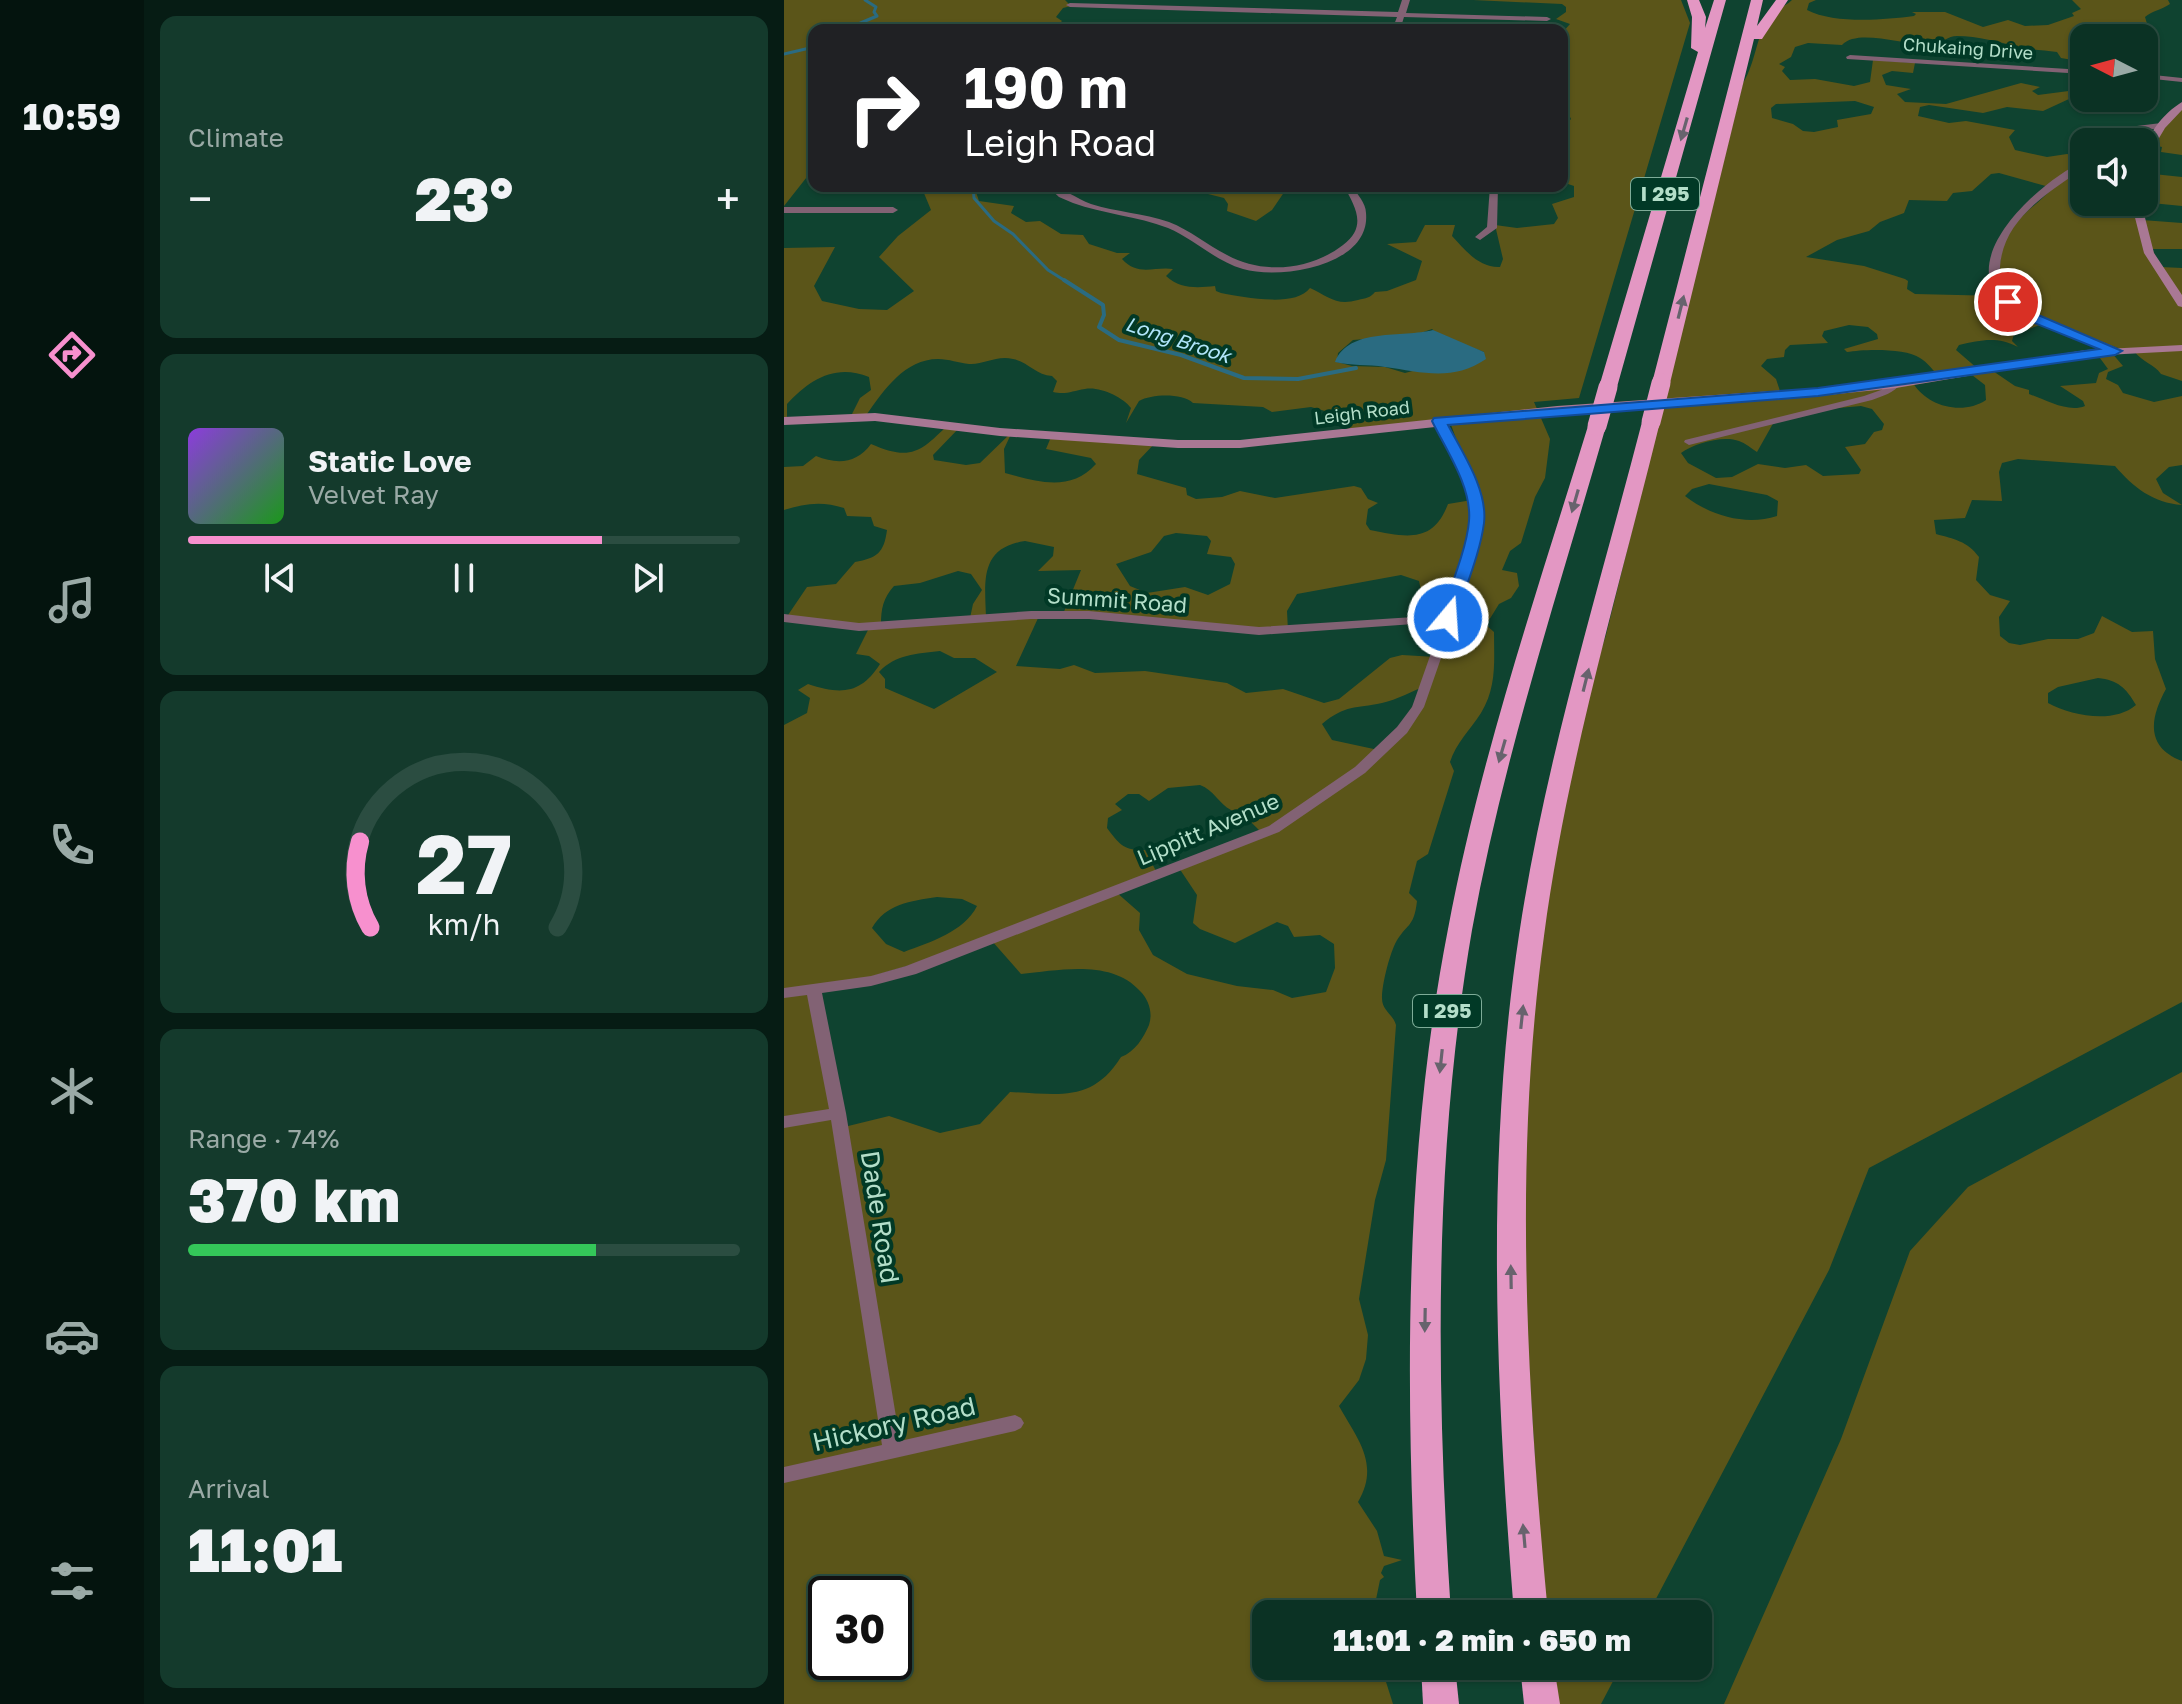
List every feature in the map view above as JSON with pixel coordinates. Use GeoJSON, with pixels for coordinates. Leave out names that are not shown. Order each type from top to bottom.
{"type":"FeatureCollection","features":[{"type":"Feature","properties":{"kind":"highway"},"geometry":{"type":"LineString","coordinates":[[1693,0],[1699,26],[1694,93]]}},
{"type":"Feature","properties":{"kind":"highway","name":"I 295"},"geometry":{"type":"LineString","coordinates":[[1433,1600],[1427,1464],[1426,1275],[1431,1164],[1446,1016],[1463,915],[1485,812],[1720,0]]}},
{"type":"Feature","properties":{"kind":"highway","name":"I 295"},"geometry":{"type":"LineString","coordinates":[[1530,1600],[1514,1405],[1511,1281],[1512,1171],[1521,1024],[1535,910],[1552,820],[1757,0]]}},
{"type":"Feature","properties":{"kind":"highway"},"geometry":{"type":"LineString","coordinates":[[1744,60],[1767,18],[1782,0]]}},
{"type":"Feature","properties":{"kind":"highway"},"geometry":{"type":"LineString","coordinates":[[1439,1680],[1441,1704]]}},
{"type":"Feature","properties":{"kind":"highway"},"geometry":{"type":"LineString","coordinates":[[1539,1680],[1542,1704]]}},
{"type":"Feature","properties":{"kind":"street"},"geometry":{"type":"LineString","coordinates":[[1398,24],[1406,0]]}},
{"type":"Feature","properties":{"kind":"street"},"geometry":{"type":"LineString","coordinates":[[1070,5],[1547,19]]}},
{"type":"Feature","properties":{"kind":"street","name":"Chukaing Drive"},"geometry":{"type":"LineString","coordinates":[[1850,57],[2070,71]]}},
{"type":"Feature","properties":{"kind":"street"},"geometry":{"type":"LineString","coordinates":[[2158,77],[2182,80]]}},
{"type":"Feature","properties":{"kind":"street"},"geometry":{"type":"LineString","coordinates":[[2158,131],[2182,105]]}},
{"type":"Feature","properties":{"kind":"street"},"geometry":{"type":"LineString","coordinates":[[2140,128],[2161,126]]}},
{"type":"Feature","properties":{"kind":"street"},"geometry":{"type":"LineString","coordinates":[[2070,175],[2011,221],[1996,252],[1995,276],[2000,295],[2018,310],[2115,351]]}},
{"type":"Feature","properties":{"kind":"street"},"geometry":{"type":"LineString","coordinates":[[1060,192],[1071,200],[1167,224],[1234,262],[1261,270],[1303,265],[1348,250],[1361,229],[1362,212],[1351,192]]}},
{"type":"Feature","properties":{"kind":"street"},"geometry":{"type":"LineString","coordinates":[[1480,237],[1492,228],[1494,192]]}},
{"type":"Feature","properties":{"kind":"street"},"geometry":{"type":"LineString","coordinates":[[784,210],[893,210]]}},
{"type":"Feature","properties":{"kind":"street"},"geometry":{"type":"LineString","coordinates":[[2140,216],[2149,253],[2182,304]]}},
{"type":"Feature","properties":{"kind":"street","name":"Leigh Road"},"geometry":{"type":"LineString","coordinates":[[784,421],[875,417],[1000,432],[1211,445],[1277,442],[1439,421],[1896,384],[1996,366],[2115,351],[2182,348]]}},
{"type":"Feature","properties":{"kind":"street"},"geometry":{"type":"LineString","coordinates":[[1689,442],[1868,398],[1896,384]]}},
{"type":"Feature","properties":{"kind":"street","name":"Lippitt Avenue"},"geometry":{"type":"LineString","coordinates":[[784,993],[814,991],[911,970],[1274,829],[1360,770],[1402,730],[1418,707],[1477,522],[1465,474],[1439,421]]}},
{"type":"Feature","properties":{"kind":"street","name":"Summit Road"},"geometry":{"type":"LineString","coordinates":[[784,618],[859,627],[1031,615],[1089,615],[1259,631],[1448,618]]}},
{"type":"Feature","properties":{"kind":"street","name":"Dade Road"},"geometry":{"type":"LineString","coordinates":[[814,991],[838,1113],[892,1451]]}},
{"type":"Feature","properties":{"kind":"street"},"geometry":{"type":"LineString","coordinates":[[784,1122],[838,1113]]}},
{"type":"Feature","properties":{"kind":"street","name":"Hickory Road"},"geometry":{"type":"LineString","coordinates":[[784,1475],[1015,1423]]}},
{"type":"Feature","properties":{"kind":"shaded area"},"geometry":{"type":"Polygon","coordinates":[[[784,0],[1065,0],[1071,6],[1063,8],[1056,17],[1062,21],[1059,24],[808,24],[808,176],[784,206],[784,0]]]}},
{"type":"Feature","properties":{"kind":"shaded area"},"geometry":{"type":"Polygon","coordinates":[[[1473,0],[1681,0],[1690,23],[1579,398],[1534,402],[1550,439],[1545,478],[1535,497],[1521,543],[1510,551],[1502,570],[1517,573],[1519,586],[1511,598],[1499,604],[1486,625],[1494,632],[1494,674],[1490,693],[1450,762],[1454,771],[1428,854],[1417,861],[1409,893],[1417,901],[1414,917],[1395,944],[1382,992],[1382,1002],[1396,1025],[1386,1160],[1375,1200],[1359,1299],[1368,1335],[1366,1359],[1359,1380],[1339,1406],[1359,1441],[1367,1464],[1367,1476],[1358,1502],[1377,1531],[1384,1556],[1402,1560],[1384,1566],[1381,1573],[1384,1577],[1380,1580],[1376,1600],[1252,1600],[1252,1680],[1385,1680],[1393,1704],[784,1704],[784,725],[807,713],[810,698],[798,690],[808,684],[830,690],[849,689],[865,681],[880,664],[869,656],[856,654],[869,628],[786,618],[807,587],[836,584],[855,562],[878,553],[887,530],[874,526],[871,517],[847,516],[844,508],[829,504],[784,510],[784,467],[803,466],[816,456],[832,461],[853,459],[871,444],[897,452],[915,451],[949,424],[961,426],[933,455],[934,460],[966,465],[980,463],[1012,432],[1004,449],[1005,473],[1041,481],[1064,482],[1086,473],[1096,464],[1091,458],[1046,449],[1051,437],[1156,442],[1139,460],[1137,474],[1186,488],[1187,495],[1196,499],[1222,497],[1240,491],[1275,498],[1354,486],[1361,488],[1368,499],[1378,503],[1368,509],[1366,524],[1370,530],[1395,535],[1426,532],[1435,526],[1448,504],[1478,499],[1450,422],[1349,433],[1342,416],[1311,407],[1272,412],[1263,407],[1193,403],[1182,397],[1167,396],[1139,401],[1126,423],[1131,408],[1117,396],[1091,389],[1053,392],[1057,381],[1052,376],[1007,358],[969,364],[938,359],[915,364],[896,378],[867,414],[852,414],[860,398],[871,390],[869,377],[857,373],[834,373],[814,381],[795,395],[787,404],[787,419],[784,420],[784,248],[835,247],[814,286],[822,301],[859,309],[887,310],[914,291],[879,257],[898,236],[931,210],[924,192],[976,192],[979,201],[1014,206],[1011,213],[1026,222],[1040,221],[1061,234],[1083,235],[1089,244],[1117,253],[1130,253],[1122,259],[1134,268],[1173,269],[1166,276],[1177,283],[1195,287],[1215,286],[1216,291],[1242,297],[1268,300],[1293,298],[1310,288],[1333,300],[1350,302],[1416,280],[1422,261],[1387,244],[1416,242],[1425,225],[1455,225],[1452,236],[1467,252],[1485,265],[1500,267],[1503,259],[1495,225],[1517,228],[1554,224],[1558,218],[1552,204],[1574,197],[1574,186],[1568,184],[1570,24],[1556,19],[1566,12],[1562,4],[1473,0]],[[1432,329],[1415,335],[1353,340],[1338,353],[1337,362],[1352,366],[1385,367],[1405,373],[1484,352],[1439,335],[1432,329]],[[1176,533],[1164,536],[1151,552],[1116,564],[1130,586],[1147,593],[1185,587],[1208,595],[1230,584],[1235,564],[1231,557],[1207,554],[1211,541],[1207,536],[1176,533]],[[1025,541],[999,551],[988,568],[986,617],[1039,616],[1016,666],[1060,669],[1074,665],[1095,673],[1145,671],[1227,683],[1246,693],[1283,689],[1324,703],[1339,699],[1390,658],[1402,655],[1436,657],[1450,621],[1427,620],[1419,581],[1401,575],[1297,594],[1287,611],[1288,631],[1063,614],[1081,570],[1038,571],[1053,556],[1054,547],[1025,541]],[[958,571],[920,583],[894,586],[883,604],[881,625],[970,618],[973,604],[982,590],[971,574],[958,571]],[[940,651],[915,654],[899,658],[879,672],[885,679],[885,688],[934,709],[997,672],[975,658],[954,658],[940,651]],[[1426,686],[1388,702],[1344,710],[1322,724],[1332,740],[1383,751],[1426,686]],[[1200,785],[1168,788],[1149,801],[1139,794],[1128,794],[1115,804],[1122,810],[1108,818],[1107,828],[1115,838],[1132,849],[1145,850],[1156,871],[1116,892],[1140,913],[1139,930],[1153,955],[1187,974],[1237,986],[1273,990],[1292,998],[1326,992],[1335,968],[1334,944],[1320,935],[1294,937],[1288,926],[1277,922],[1235,943],[1200,929],[1193,923],[1197,895],[1179,868],[1263,834],[1200,785]],[[937,897],[900,905],[884,914],[872,928],[886,944],[904,952],[935,940],[964,923],[977,906],[962,899],[937,897]],[[992,941],[822,991],[820,996],[840,1128],[889,1116],[940,1133],[980,1124],[1010,1092],[1059,1094],[1086,1089],[1135,1048],[1150,1020],[1148,1003],[1140,991],[1115,974],[1068,969],[1021,974],[992,941]]]}},
{"type":"Feature","properties":{"kind":"shaded area"},"geometry":{"type":"Polygon","coordinates":[[[1792,0],[1816,0],[1809,3],[1807,10],[1831,17],[1888,19],[1916,14],[1912,12],[1945,12],[1983,27],[2008,20],[2025,26],[2048,25],[2074,16],[2072,13],[2081,9],[2072,0],[2168,0],[2170,4],[2145,17],[2147,24],[2070,24],[2070,60],[2061,58],[2057,52],[1957,36],[1934,44],[1872,38],[1850,40],[1842,45],[1808,43],[1795,47],[1791,57],[1779,64],[1785,67],[1782,71],[1790,80],[1815,79],[1854,86],[1870,82],[1873,60],[1915,63],[1913,73],[1892,71],[1882,75],[1886,85],[1911,89],[1897,94],[1905,102],[1946,104],[2021,83],[2040,87],[2032,91],[2038,95],[2070,91],[2070,99],[2043,111],[2007,107],[1983,113],[1929,105],[1920,107],[1918,116],[1949,123],[1966,121],[2015,130],[2009,137],[2015,150],[2047,157],[2070,155],[2070,216],[2141,216],[2142,220],[2182,223],[2182,249],[2152,249],[2161,267],[2182,268],[2182,381],[2161,374],[2134,351],[2123,350],[2049,322],[2014,334],[2012,341],[2018,347],[1989,340],[1959,345],[1956,350],[1978,369],[1990,369],[2015,386],[2029,390],[2029,394],[2064,407],[2085,406],[2083,401],[2060,386],[2096,383],[2099,373],[2108,369],[2097,354],[2111,352],[2123,366],[2108,372],[2106,379],[2118,385],[2123,393],[2154,402],[2182,396],[2182,465],[2169,467],[2156,479],[2163,493],[2182,505],[2144,493],[2115,466],[2018,459],[2002,463],[1999,472],[2002,501],[1972,500],[1965,518],[1934,520],[1936,534],[1965,544],[1979,557],[1976,580],[1990,595],[2010,601],[1999,617],[2000,636],[2009,643],[2020,645],[2048,639],[2078,639],[2094,633],[2102,616],[2132,632],[2153,631],[2155,659],[2166,689],[2154,721],[2156,740],[2170,755],[2182,761],[2182,1002],[1869,1168],[1829,1270],[1655,1600],[1544,1600],[1520,1228],[1539,910],[1583,707],[1606,635],[1743,83],[1766,22],[1792,0]],[[1855,101],[1776,104],[1771,108],[1772,118],[1793,124],[1803,131],[1814,132],[1838,127],[1837,120],[1871,114],[1874,107],[1855,101]],[[1999,173],[1991,174],[1972,191],[1953,193],[1947,201],[1909,200],[1904,213],[1880,222],[1869,231],[1837,240],[1806,257],[1864,266],[1905,279],[1908,281],[1907,289],[1915,294],[2000,296],[2000,264],[2006,238],[2018,220],[2053,188],[1999,173]],[[1849,325],[1824,331],[1822,336],[1828,343],[1790,345],[1784,357],[1767,359],[1761,366],[1776,379],[1781,394],[1913,383],[1927,398],[1946,406],[1966,407],[1986,400],[1985,385],[1968,372],[1939,377],[1923,360],[1905,352],[1847,352],[1844,349],[1878,339],[1877,334],[1868,327],[1849,325]],[[1861,406],[1815,410],[1775,420],[1757,452],[1741,442],[1725,439],[1701,443],[1681,453],[1688,463],[1716,478],[1732,477],[1758,464],[1785,468],[1806,465],[1823,476],[1859,474],[1861,470],[1845,447],[1865,444],[1874,432],[1882,430],[1884,424],[1872,409],[1861,406]],[[1709,484],[1692,489],[1685,496],[1717,514],[1753,520],[1777,516],[1778,501],[1767,495],[1709,484]],[[2098,678],[2058,687],[2048,693],[2048,703],[2081,714],[2116,715],[2136,705],[2121,686],[2098,678]]]}},
{"type":"Feature","properties":{"kind":"shaded area"},"geometry":{"type":"Polygon","coordinates":[[[2182,108],[2182,155],[2161,152],[2158,135],[2182,108]]]}},
{"type":"Feature","properties":{"kind":"shaded area"},"geometry":{"type":"Polygon","coordinates":[[[2158,174],[2182,177],[2182,206],[2158,204],[2158,174]]]}},
{"type":"Feature","properties":{"kind":"shaded area"},"geometry":{"type":"Polygon","coordinates":[[[1204,192],[1284,192],[1272,210],[1256,221],[1227,211],[1228,204],[1224,198],[1204,192]]]}},
{"type":"Feature","properties":{"kind":"shaded area"},"geometry":{"type":"Polygon","coordinates":[[[2182,1072],[2182,1704],[1724,1704],[1841,1439],[1910,1251],[1968,1187],[2182,1072]]]}},
{"type":"Feature","properties":{"kind":"shaded area"},"geometry":{"type":"Polygon","coordinates":[[[1552,1680],[1614,1680],[1601,1704],[1555,1704],[1552,1680]]]}},
{"type":"Feature","properties":{"kind":"water"},"geometry":{"type":"Polygon","coordinates":[[[1433,330],[1484,352],[1486,359],[1461,371],[1437,374],[1335,362],[1352,343],[1364,339],[1433,330]]]}},
{"type":"Feature","properties":{"kind":"waterway","name":"Long Brook"},"geometry":{"type":"LineString","coordinates":[[858,24],[877,16],[874,12],[876,7],[865,0]]}},
{"type":"Feature","properties":{"kind":"waterway","name":"Long Brook"},"geometry":{"type":"LineString","coordinates":[[784,54],[808,48]]}},
{"type":"Feature","properties":{"kind":"waterway","name":"Long Brook"},"geometry":{"type":"LineString","coordinates":[[974,192],[974,198],[994,221],[1013,234],[1048,270],[1067,282]]}},
{"type":"Feature","properties":{"kind":"waterway","name":"Long Brook"},"geometry":{"type":"LineString","coordinates":[[1064,280],[1103,305],[1104,315],[1099,327],[1119,340],[1181,355],[1244,378],[1298,379],[1356,368]]}},
{"type":"Feature","properties":{"kind":"route"},"geometry":{"type":"LineString","coordinates":[[1448,618],[1477,522],[1465,474],[1439,421],[1896,384],[1996,366],[2115,351],[2032,317],[2008,302]]}}]}
